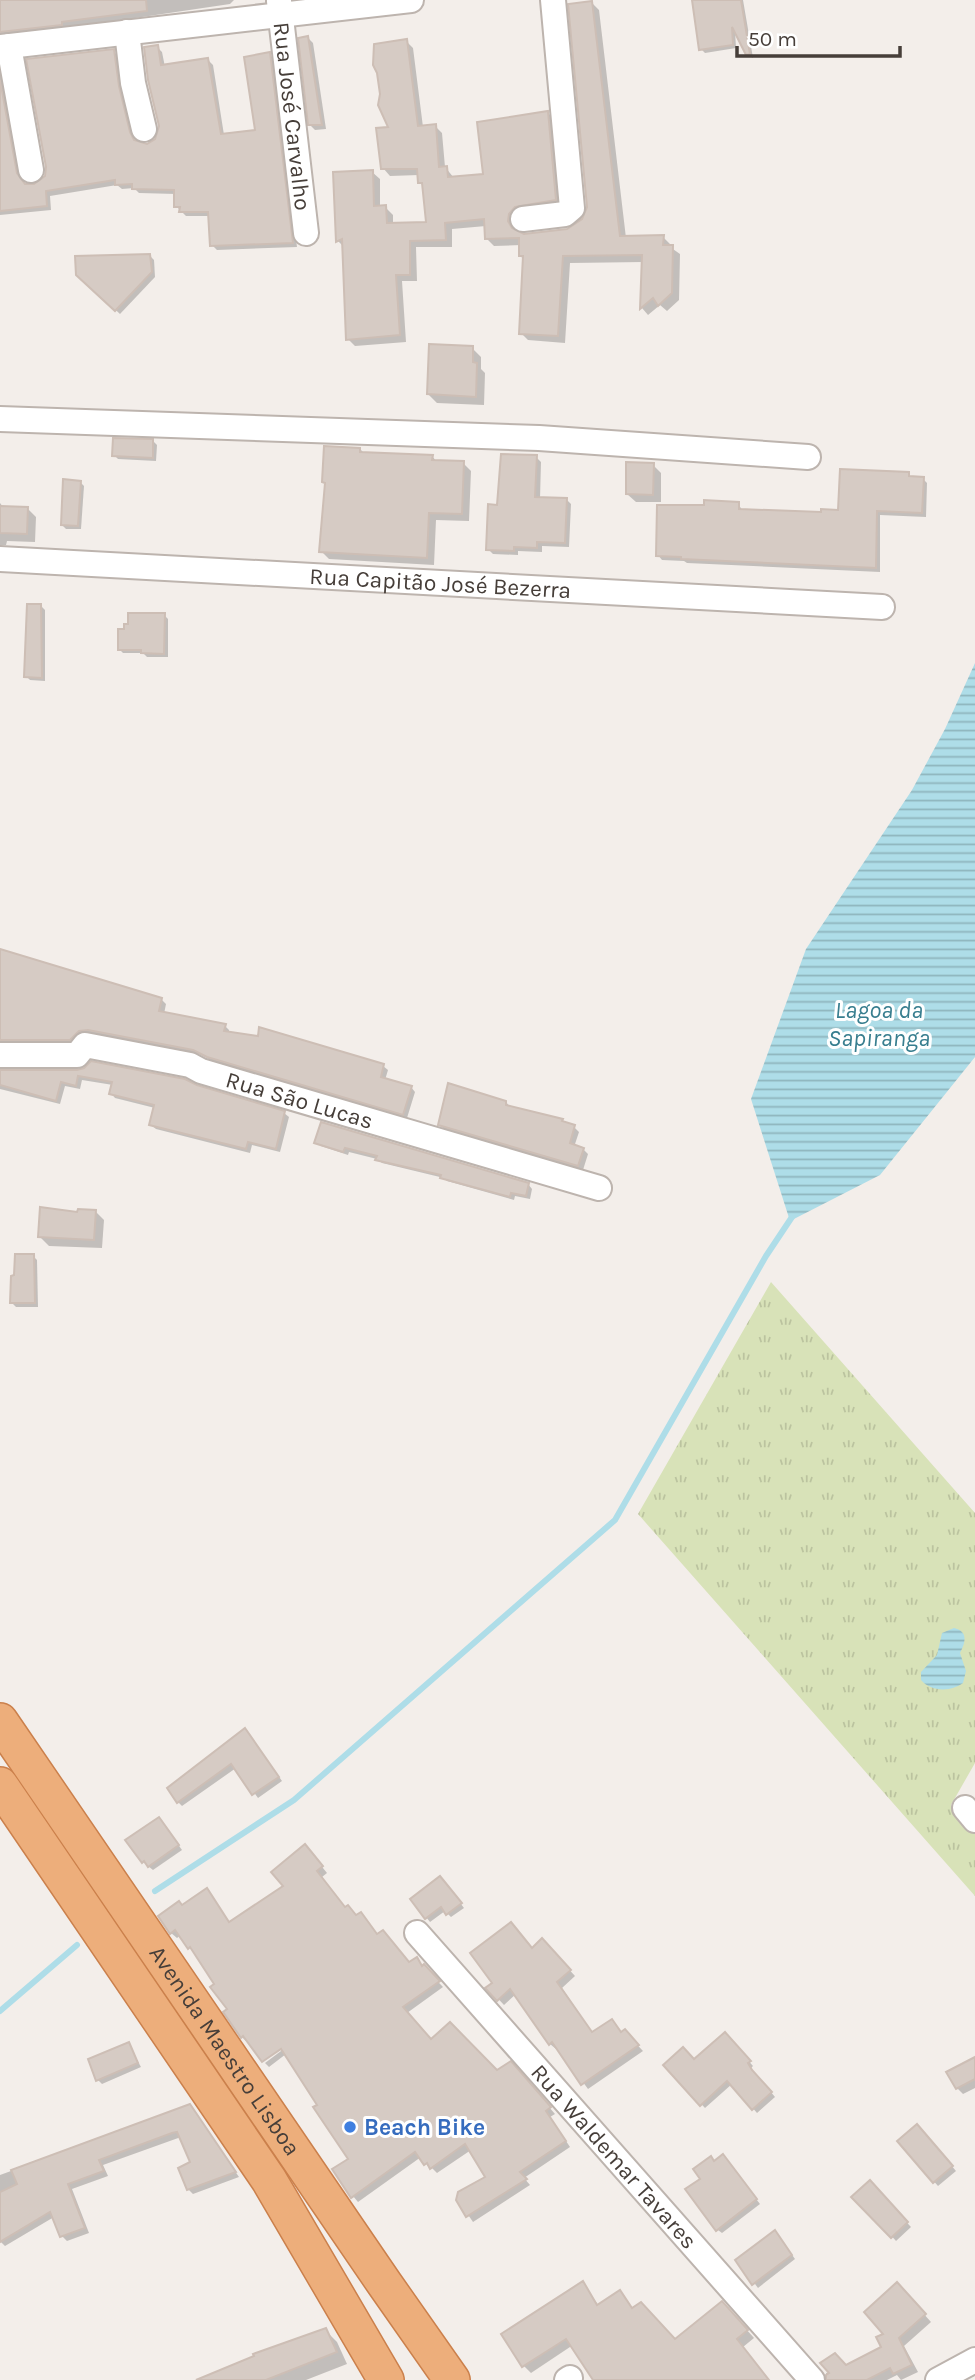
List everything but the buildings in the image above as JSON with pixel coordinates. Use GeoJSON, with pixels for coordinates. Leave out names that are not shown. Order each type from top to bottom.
{"type":"FeatureCollection","features":[{"type":"Feature","properties":{"kind":"highway","name":"Avenida Maestro Lisboa"},"geometry":{"type":"LineString","coordinates":[[0,1720],[452,2380]]}},
{"type":"Feature","properties":{"kind":"highway","name":"Avenida Maestro Lisboa"},"geometry":{"type":"LineString","coordinates":[[0,1785],[269,2180],[386,2380]]}},
{"type":"Feature","properties":{"kind":"street"},"geometry":{"type":"LineString","coordinates":[[31,170],[4,46],[127,32],[279,8],[411,0]]}},
{"type":"Feature","properties":{"kind":"street"},"geometry":{"type":"LineString","coordinates":[[523,219],[565,214],[572,208],[552,0]]}},
{"type":"Feature","properties":{"kind":"street","name":"Rua José Carvalho"},"geometry":{"type":"LineString","coordinates":[[279,8],[306,233]]}},
{"type":"Feature","properties":{"kind":"street"},"geometry":{"type":"LineString","coordinates":[[127,32],[133,83],[144,129]]}},
{"type":"Feature","properties":{"kind":"street"},"geometry":{"type":"LineString","coordinates":[[0,419],[539,438],[808,457]]}},
{"type":"Feature","properties":{"kind":"street","name":"Rua Capitão José Bezerra"},"geometry":{"type":"LineString","coordinates":[[0,559],[882,607]]}},
{"type":"Feature","properties":{"kind":"street","name":"Rua São Lucas"},"geometry":{"type":"LineString","coordinates":[[0,1055],[77,1055],[85,1045],[190,1065],[201,1071],[599,1188]]}},
{"type":"Feature","properties":{"kind":"street","name":"Rua Waldemar Tavares"},"geometry":{"type":"LineString","coordinates":[[417,1933],[812,2380]]}},
{"type":"Feature","properties":{"kind":"street"},"geometry":{"type":"LineString","coordinates":[[938,2380],[975,2360]]}},
{"type":"Feature","properties":{"kind":"green space"},"geometry":{"type":"Polygon","coordinates":[[[771,1282],[975,1513],[975,1763],[951,1805],[975,1834],[975,1896],[638,1514],[771,1282]]]}},
{"type":"Feature","properties":{"kind":"water","name":"Lagoa da Sapiranga"},"geometry":{"type":"Polygon","coordinates":[[[975,663],[975,1057],[880,1175],[790,1221],[751,1099],[806,949],[912,790],[945,729],[975,663]]]}},
{"type":"Feature","properties":{"kind":"water"},"geometry":{"type":"Polygon","coordinates":[[[954,1628],[964,1634],[964,1645],[960,1653],[966,1671],[963,1683],[947,1689],[930,1687],[921,1680],[921,1672],[937,1655],[942,1633],[954,1628]]]}},
{"type":"Feature","properties":{"kind":"waterway"},"geometry":{"type":"LineString","coordinates":[[155,1891],[294,1800],[615,1520],[766,1256],[792,1217]]}},
{"type":"Feature","properties":{"kind":"waterway"},"geometry":{"type":"LineString","coordinates":[[0,2011],[77,1945]]}},
{"type":"Feature","properties":{"kind":"place","name":"Beach Bike"},"geometry":{"type":"Point","coordinates":[350,2127]}}]}
